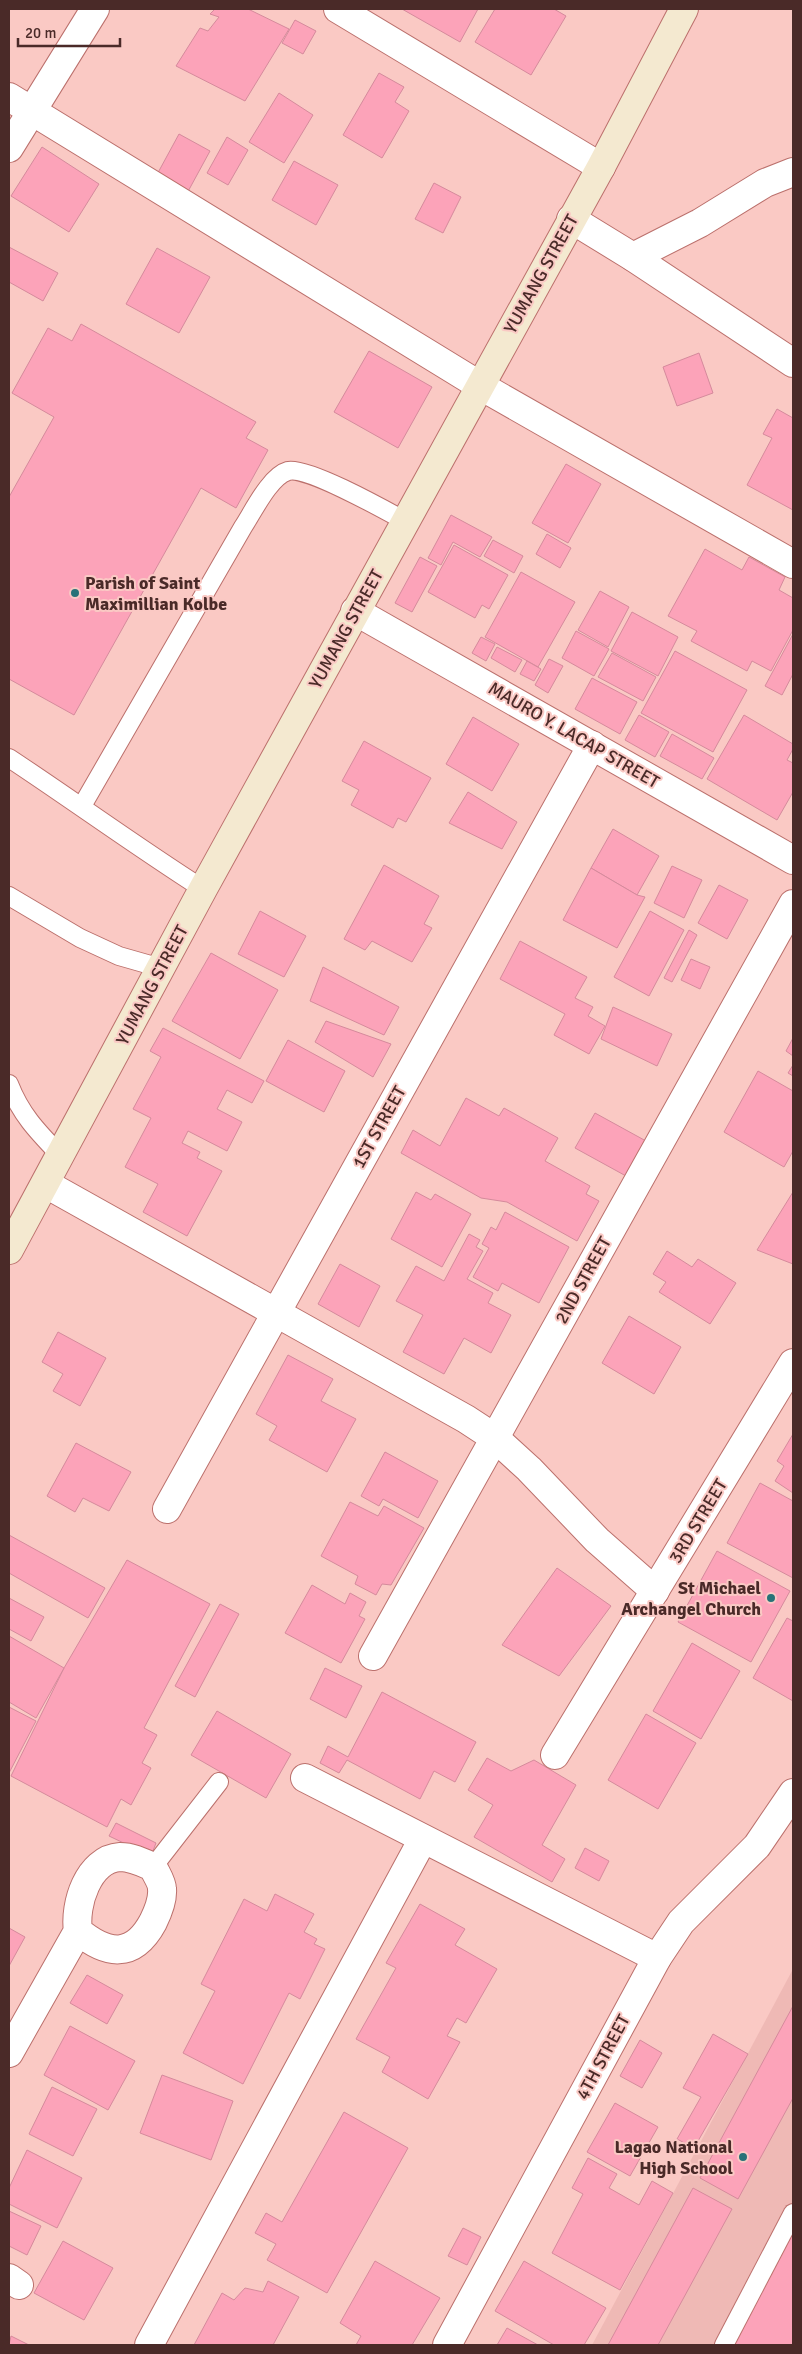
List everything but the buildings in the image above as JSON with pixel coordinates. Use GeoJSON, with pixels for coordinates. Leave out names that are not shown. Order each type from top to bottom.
{"type":"FeatureCollection","features":[{"type":"Feature","properties":{"kind":"main road","name":"YUMANG STREET"},"geometry":{"type":"LineString","coordinates":[[9,1250],[203,889],[479,385],[601,167],[684,9]]}},
{"type":"Feature","properties":{"kind":"street"},"geometry":{"type":"LineString","coordinates":[[9,148],[95,9]]}},
{"type":"Feature","properties":{"kind":"street"},"geometry":{"type":"LineString","coordinates":[[338,9],[601,167]]}},
{"type":"Feature","properties":{"kind":"street"},"geometry":{"type":"LineString","coordinates":[[9,97],[479,385],[793,564]]}},
{"type":"Feature","properties":{"kind":"street"},"geometry":{"type":"LineString","coordinates":[[633,257],[700,223],[766,183],[793,172]]}},
{"type":"Feature","properties":{"kind":"street"},"geometry":{"type":"LineString","coordinates":[[571,219],[633,257],[793,363]]}},
{"type":"Feature","properties":{"kind":"street","name":"MAURO Y. LACAP STREET"},"geometry":{"type":"LineString","coordinates":[[355,611],[793,860]]}},
{"type":"Feature","properties":{"kind":"street","name":"1ST STREET"},"geometry":{"type":"LineString","coordinates":[[167,1509],[592,745]]}},
{"type":"Feature","properties":{"kind":"street","name":"2ND STREET"},"geometry":{"type":"LineString","coordinates":[[373,1656],[793,904]]}},
{"type":"Feature","properties":{"kind":"street"},"geometry":{"type":"LineString","coordinates":[[46,1184],[466,1418],[494,1438],[529,1469],[597,1540],[655,1591]]}},
{"type":"Feature","properties":{"kind":"street","name":"3RD STREET"},"geometry":{"type":"LineString","coordinates":[[555,1755],[793,1364]]}},
{"type":"Feature","properties":{"kind":"street"},"geometry":{"type":"LineString","coordinates":[[305,1778],[657,1958]]}},
{"type":"Feature","properties":{"kind":"street","name":"4TH STREET"},"geometry":{"type":"LineString","coordinates":[[447,2345],[657,1958],[681,1922],[757,1846],[793,1793]]}},
{"type":"Feature","properties":{"kind":"street"},"geometry":{"type":"LineString","coordinates":[[149,2345],[423,1838]]}},
{"type":"Feature","properties":{"kind":"street"},"geometry":{"type":"LineString","coordinates":[[9,2053],[78,1931],[76,1918],[78,1903],[87,1884],[104,1862],[119,1857],[133,1858],[153,1867],[162,1888],[159,1909],[148,1931],[135,1944],[122,1950],[112,1950],[90,1941],[78,1931]]}},
{"type":"Feature","properties":{"kind":"lane"},"geometry":{"type":"LineString","coordinates":[[82,806],[243,528],[268,488],[278,476],[288,471],[298,470],[336,486],[405,521]]}},
{"type":"Feature","properties":{"kind":"lane"},"geometry":{"type":"LineString","coordinates":[[9,758],[82,806],[134,845],[203,889]]}},
{"type":"Feature","properties":{"kind":"lane"},"geometry":{"type":"LineString","coordinates":[[9,896],[42,917],[119,956],[161,968]]}},
{"type":"Feature","properties":{"kind":"lane"},"geometry":{"type":"LineString","coordinates":[[9,1084],[16,1103],[28,1122],[61,1156]]}},
{"type":"Feature","properties":{"kind":"lane"},"geometry":{"type":"LineString","coordinates":[[153,1867],[219,1782]]}},
{"type":"Feature","properties":{"kind":"lane"},"geometry":{"type":"LineString","coordinates":[[724,2345],[793,2213]]}},
{"type":"Feature","properties":{"kind":"shaded area","name":"Lagao National High School"},"geometry":{"type":"Polygon","coordinates":[[[793,1969],[793,2345],[592,2345],[793,1969]]]}},
{"type":"Feature","properties":{"kind":"place","name":"Parish of Saint Maximillian Kolbe"},"geometry":{"type":"Point","coordinates":[75,593]}},
{"type":"Feature","properties":{"kind":"place","name":"St Michael Archangel Church"},"geometry":{"type":"Point","coordinates":[771,1598]}},
{"type":"Feature","properties":{"kind":"place","name":"Lagao National High School"},"geometry":{"type":"Point","coordinates":[743,2157]}}]}
